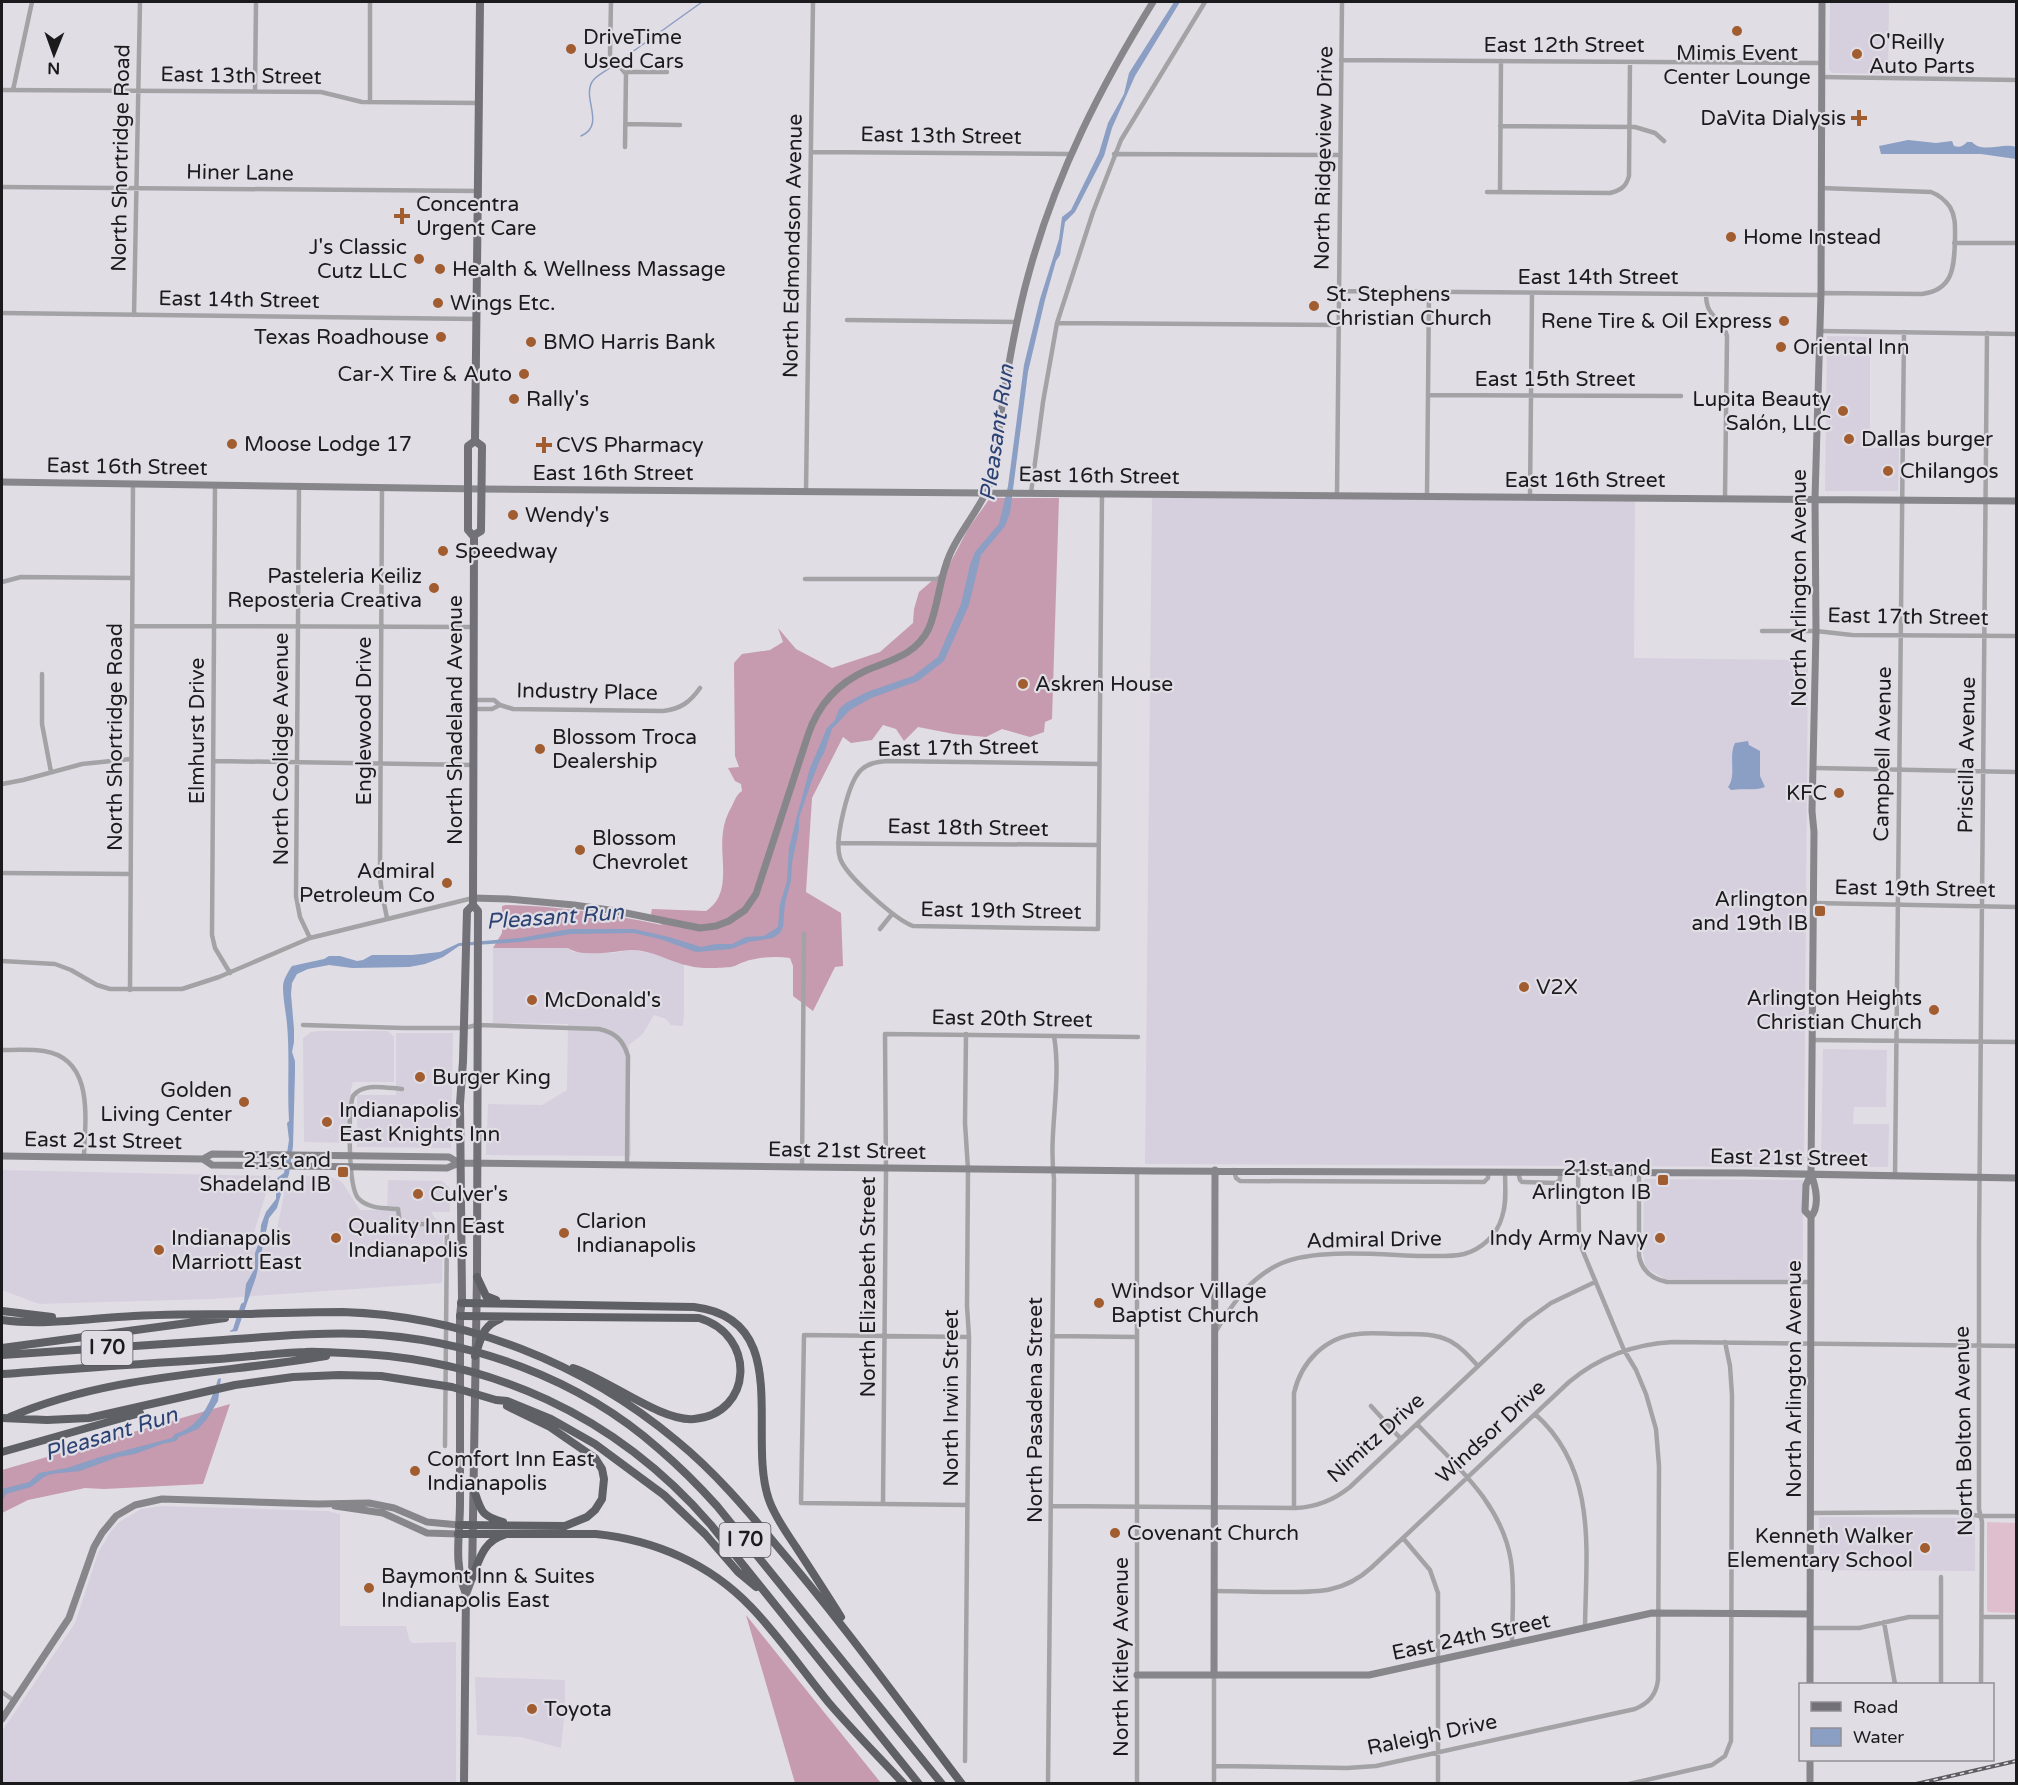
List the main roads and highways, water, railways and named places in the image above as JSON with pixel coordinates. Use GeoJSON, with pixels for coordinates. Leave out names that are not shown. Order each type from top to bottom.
{"type":"FeatureCollection","features":[{"type":"Feature","properties":{"kind":"highway"},"geometry":{"type":"LineString","coordinates":[[477,1277],[486,1296],[508,1303]]}},
{"type":"Feature","properties":{"kind":"highway"},"geometry":{"type":"LineString","coordinates":[[461,1303],[694,1307],[718,1313],[739,1328],[753,1346],[760,1368],[762,1466],[764,1484],[770,1503],[778,1520],[858,1646]]}},
{"type":"Feature","properties":{"kind":"highway"},"geometry":{"type":"LineString","coordinates":[[2,1311],[84,1318],[221,1316]]}},
{"type":"Feature","properties":{"kind":"highway"},"geometry":{"type":"LineString","coordinates":[[2,1348],[221,1316],[257,1313],[344,1312],[430,1323],[494,1338],[553,1362],[586,1372],[656,1410],[686,1419],[705,1417],[724,1406],[736,1390],[741,1372],[738,1353],[729,1336],[717,1325],[699,1318],[460,1316]]}},
{"type":"Feature","properties":{"kind":"highway"},"geometry":{"type":"LineString","coordinates":[[475,1356],[486,1328],[491,1322],[506,1317]]}},
{"type":"Feature","properties":{"kind":"highway"},"geometry":{"type":"LineString","coordinates":[[2,1320],[42,1322],[84,1318]]}},
{"type":"Feature","properties":{"kind":"highway","name":"I 70"},"geometry":{"type":"LineString","coordinates":[[2,1355],[251,1338],[354,1334],[431,1342],[495,1358],[544,1377],[592,1401],[639,1432],[680,1467],[717,1506],[942,1784]]}},
{"type":"Feature","properties":{"kind":"highway","name":"I 70"},"geometry":{"type":"LineString","coordinates":[[2,1374],[305,1352],[344,1353],[432,1362],[496,1378],[549,1400],[626,1445],[650,1463],[696,1508],[919,1784]]}},
{"type":"Feature","properties":{"kind":"highway"},"geometry":{"type":"LineString","coordinates":[[3,1419],[100,1389],[344,1353]]}},
{"type":"Feature","properties":{"kind":"highway"},"geometry":{"type":"LineString","coordinates":[[553,1362],[625,1402],[661,1428],[703,1464],[740,1502],[858,1646],[962,1784]]}},
{"type":"Feature","properties":{"kind":"highway"},"geometry":{"type":"LineString","coordinates":[[2,1452],[197,1394],[235,1385],[320,1375],[381,1376],[432,1384],[507,1401],[558,1422],[595,1444],[627,1466],[685,1515],[738,1572],[776,1606]]}},
{"type":"Feature","properties":{"kind":"highway"},"geometry":{"type":"LineString","coordinates":[[3,1419],[89,1418],[187,1397]]}},
{"type":"Feature","properties":{"kind":"highway"},"geometry":{"type":"LineString","coordinates":[[472,1578],[489,1542],[513,1530],[566,1526],[583,1520],[599,1504],[604,1492],[604,1479],[599,1464],[587,1451],[550,1427],[496,1400]]}},
{"type":"Feature","properties":{"kind":"highway"},"geometry":{"type":"LineString","coordinates":[[474,1490],[484,1515],[513,1530]]}},
{"type":"Feature","properties":{"kind":"highway"},"geometry":{"type":"LineString","coordinates":[[459,1529],[622,1537],[659,1547],[704,1569],[751,1607],[845,1722],[904,1784]]}},
{"type":"Feature","properties":{"kind":"main road","name":"North Shadeland Avenue"},"geometry":{"type":"LineString","coordinates":[[475,441],[480,2]]}},
{"type":"Feature","properties":{"kind":"main road","name":"North Shadeland Avenue"},"geometry":{"type":"LineString","coordinates":[[474,535],[468,531],[468,446],[475,441]]}},
{"type":"Feature","properties":{"kind":"main road","name":"North Shadeland Avenue"},"geometry":{"type":"LineString","coordinates":[[474,535],[481,531],[482,446],[475,441]]}},
{"type":"Feature","properties":{"kind":"main road","name":"North Shadeland Avenue"},"geometry":{"type":"LineString","coordinates":[[464,1784],[466,1594],[472,1578],[477,1277],[478,911],[473,902],[474,535]]}},
{"type":"Feature","properties":{"kind":"main road","name":"North Shadeland Avenue"},"geometry":{"type":"LineString","coordinates":[[466,1594],[459,1578],[461,1303],[459,1163],[467,911],[473,902]]}},
{"type":"Feature","properties":{"kind":"water","name":"Pleasant Run"},"geometry":{"type":"Polygon","coordinates":[[[1174,2],[1180,2],[1135,76],[1112,128],[1104,156],[1075,212],[1065,222],[1060,255],[1056,261],[1045,300],[1028,372],[1010,513],[1005,526],[981,555],[969,605],[944,661],[918,681],[871,698],[850,710],[832,729],[799,818],[791,881],[780,933],[773,938],[749,942],[731,949],[696,952],[660,939],[634,933],[571,934],[520,942],[459,946],[443,957],[409,967],[352,968],[329,965],[308,969],[297,974],[292,983],[291,994],[294,1029],[292,1052],[295,1072],[293,1146],[289,1174],[285,1185],[279,1190],[281,1194],[277,1208],[269,1218],[256,1277],[221,1378],[218,1401],[198,1429],[179,1437],[176,1441],[118,1457],[80,1471],[51,1474],[31,1487],[6,1494],[2,1502],[2,1489],[29,1482],[39,1473],[67,1468],[172,1438],[175,1434],[189,1428],[208,1405],[219,1376],[230,1331],[233,1329],[241,1304],[244,1302],[246,1284],[255,1268],[255,1253],[260,1240],[261,1225],[266,1212],[276,1199],[279,1183],[277,1178],[284,1173],[289,1140],[287,1123],[289,1121],[288,1036],[283,987],[292,966],[329,956],[340,956],[357,961],[372,955],[440,952],[459,943],[520,938],[570,929],[634,929],[701,947],[732,944],[746,937],[764,936],[778,927],[780,904],[787,881],[789,848],[810,768],[827,728],[835,720],[839,709],[846,703],[867,692],[913,676],[938,657],[961,604],[975,552],[999,524],[1008,486],[1024,365],[1040,299],[1059,239],[1062,217],[1071,210],[1099,153],[1108,123],[1124,94],[1129,73],[1174,2]]]}},
{"type":"Feature","properties":{"kind":"water"},"geometry":{"type":"Polygon","coordinates":[[[1908,140],[1936,143],[1952,141],[1954,146],[1958,147],[1967,142],[1987,148],[2011,146],[2016,147],[2016,159],[1981,154],[1881,154],[1879,146],[1908,140]]]}},
{"type":"Feature","properties":{"kind":"water"},"geometry":{"type":"Polygon","coordinates":[[[1748,741],[1749,745],[1760,751],[1760,776],[1765,787],[1731,790],[1728,787],[1732,777],[1733,748],[1735,743],[1748,741]]]}},
{"type":"Feature","properties":{"kind":"waterway"},"geometry":{"type":"LineString","coordinates":[[621,60],[702,2]]}},
{"type":"Feature","properties":{"kind":"waterway"},"geometry":{"type":"LineString","coordinates":[[581,136],[592,125],[590,96],[592,82],[611,67]]}},
{"type":"Feature","properties":{"kind":"railway"},"geometry":{"type":"LineString","coordinates":[[1916,1784],[2016,1761]]}},
{"type":"Feature","properties":{"kind":"place","name":"Mimis Event Center Lounge"},"geometry":{"type":"Point","coordinates":[1737,31]}},
{"type":"Feature","properties":{"kind":"place","name":"DriveTime Used Cars"},"geometry":{"type":"Point","coordinates":[571,49]}},
{"type":"Feature","properties":{"kind":"place","name":"O'Reilly Auto Parts"},"geometry":{"type":"Point","coordinates":[1857,54]}},
{"type":"Feature","properties":{"kind":"place","name":"DaVita Dialysis"},"geometry":{"type":"Point","coordinates":[1859,118]}},
{"type":"Feature","properties":{"kind":"place","name":"Concentra Urgent Care"},"geometry":{"type":"Point","coordinates":[402,216]}},
{"type":"Feature","properties":{"kind":"place","name":"Home Instead"},"geometry":{"type":"Point","coordinates":[1731,237]}},
{"type":"Feature","properties":{"kind":"place","name":"J's Classic Cutz LLC"},"geometry":{"type":"Point","coordinates":[419,259]}},
{"type":"Feature","properties":{"kind":"place","name":"Health & Wellness Massage"},"geometry":{"type":"Point","coordinates":[440,269]}},
{"type":"Feature","properties":{"kind":"place","name":"Wings Etc."},"geometry":{"type":"Point","coordinates":[438,303]}},
{"type":"Feature","properties":{"kind":"place","name":"St. Stephens Christian Church"},"geometry":{"type":"Point","coordinates":[1314,306]}},
{"type":"Feature","properties":{"kind":"place","name":"Rene Tire & Oil Express"},"geometry":{"type":"Point","coordinates":[1784,321]}},
{"type":"Feature","properties":{"kind":"place","name":"Texas Roadhouse"},"geometry":{"type":"Point","coordinates":[441,337]}},
{"type":"Feature","properties":{"kind":"place","name":"BMO Harris Bank"},"geometry":{"type":"Point","coordinates":[531,342]}},
{"type":"Feature","properties":{"kind":"place","name":"Oriental Inn"},"geometry":{"type":"Point","coordinates":[1781,347]}},
{"type":"Feature","properties":{"kind":"place","name":"Car-X Tire & Auto"},"geometry":{"type":"Point","coordinates":[524,374]}},
{"type":"Feature","properties":{"kind":"place","name":"Rally's"},"geometry":{"type":"Point","coordinates":[514,399]}},
{"type":"Feature","properties":{"kind":"place","name":"Lupita Beauty Salón, LLC"},"geometry":{"type":"Point","coordinates":[1843,411]}},
{"type":"Feature","properties":{"kind":"place","name":"Dallas burger"},"geometry":{"type":"Point","coordinates":[1849,439]}},
{"type":"Feature","properties":{"kind":"place","name":"Moose Lodge 17"},"geometry":{"type":"Point","coordinates":[232,444]}},
{"type":"Feature","properties":{"kind":"place","name":"CVS Pharmacy"},"geometry":{"type":"Point","coordinates":[544,445]}},
{"type":"Feature","properties":{"kind":"place","name":"Chilangos"},"geometry":{"type":"Point","coordinates":[1888,471]}},
{"type":"Feature","properties":{"kind":"place","name":"Wendy's"},"geometry":{"type":"Point","coordinates":[513,515]}},
{"type":"Feature","properties":{"kind":"place","name":"Speedway"},"geometry":{"type":"Point","coordinates":[443,551]}},
{"type":"Feature","properties":{"kind":"place","name":"Pasteleria Keiliz Reposteria Creativa"},"geometry":{"type":"Point","coordinates":[434,588]}},
{"type":"Feature","properties":{"kind":"place","name":"Askren House"},"geometry":{"type":"Point","coordinates":[1023,684]}},
{"type":"Feature","properties":{"kind":"place","name":"Blossom Troca Dealership"},"geometry":{"type":"Point","coordinates":[540,749]}},
{"type":"Feature","properties":{"kind":"place","name":"KFC"},"geometry":{"type":"Point","coordinates":[1839,793]}},
{"type":"Feature","properties":{"kind":"place","name":"Blossom Chevrolet"},"geometry":{"type":"Point","coordinates":[580,850]}},
{"type":"Feature","properties":{"kind":"place","name":"Admiral Petroleum Co"},"geometry":{"type":"Point","coordinates":[447,883]}},
{"type":"Feature","properties":{"kind":"place","name":"Arlington and 19th IB"},"geometry":{"type":"Point","coordinates":[1820,911]}},
{"type":"Feature","properties":{"kind":"place","name":"V2X"},"geometry":{"type":"Point","coordinates":[1524,987]}},
{"type":"Feature","properties":{"kind":"place","name":"McDonald's"},"geometry":{"type":"Point","coordinates":[532,1000]}},
{"type":"Feature","properties":{"kind":"place","name":"Arlington Heights Christian Church"},"geometry":{"type":"Point","coordinates":[1934,1010]}},
{"type":"Feature","properties":{"kind":"place","name":"Burger King"},"geometry":{"type":"Point","coordinates":[420,1077]}},
{"type":"Feature","properties":{"kind":"place","name":"Golden Living Center"},"geometry":{"type":"Point","coordinates":[244,1102]}},
{"type":"Feature","properties":{"kind":"place","name":"Indianapolis East Knights Inn"},"geometry":{"type":"Point","coordinates":[327,1122]}},
{"type":"Feature","properties":{"kind":"place","name":"21st and Shadeland IB"},"geometry":{"type":"Point","coordinates":[343,1172]}},
{"type":"Feature","properties":{"kind":"place","name":"21st and Arlington IB"},"geometry":{"type":"Point","coordinates":[1663,1180]}},
{"type":"Feature","properties":{"kind":"place","name":"Culver's"},"geometry":{"type":"Point","coordinates":[418,1194]}},
{"type":"Feature","properties":{"kind":"place","name":"Clarion Indianapolis"},"geometry":{"type":"Point","coordinates":[564,1233]}},
{"type":"Feature","properties":{"kind":"place","name":"Quality Inn East Indianapolis"},"geometry":{"type":"Point","coordinates":[336,1238]}},
{"type":"Feature","properties":{"kind":"place","name":"Indy Army Navy"},"geometry":{"type":"Point","coordinates":[1660,1238]}},
{"type":"Feature","properties":{"kind":"place","name":"Indianapolis Marriott East"},"geometry":{"type":"Point","coordinates":[159,1250]}},
{"type":"Feature","properties":{"kind":"place","name":"Windsor Village Baptist Church"},"geometry":{"type":"Point","coordinates":[1099,1303]}},
{"type":"Feature","properties":{"kind":"place","name":"Comfort Inn East Indianapolis"},"geometry":{"type":"Point","coordinates":[415,1471]}},
{"type":"Feature","properties":{"kind":"place","name":"Covenant Church"},"geometry":{"type":"Point","coordinates":[1115,1533]}},
{"type":"Feature","properties":{"kind":"place","name":"Kenneth Walker Elementary School"},"geometry":{"type":"Point","coordinates":[1925,1548]}},
{"type":"Feature","properties":{"kind":"place","name":"Baymont Inn & Suites Indianapolis East"},"geometry":{"type":"Point","coordinates":[369,1588]}},
{"type":"Feature","properties":{"kind":"place","name":"Toyota"},"geometry":{"type":"Point","coordinates":[532,1709]}}]}
